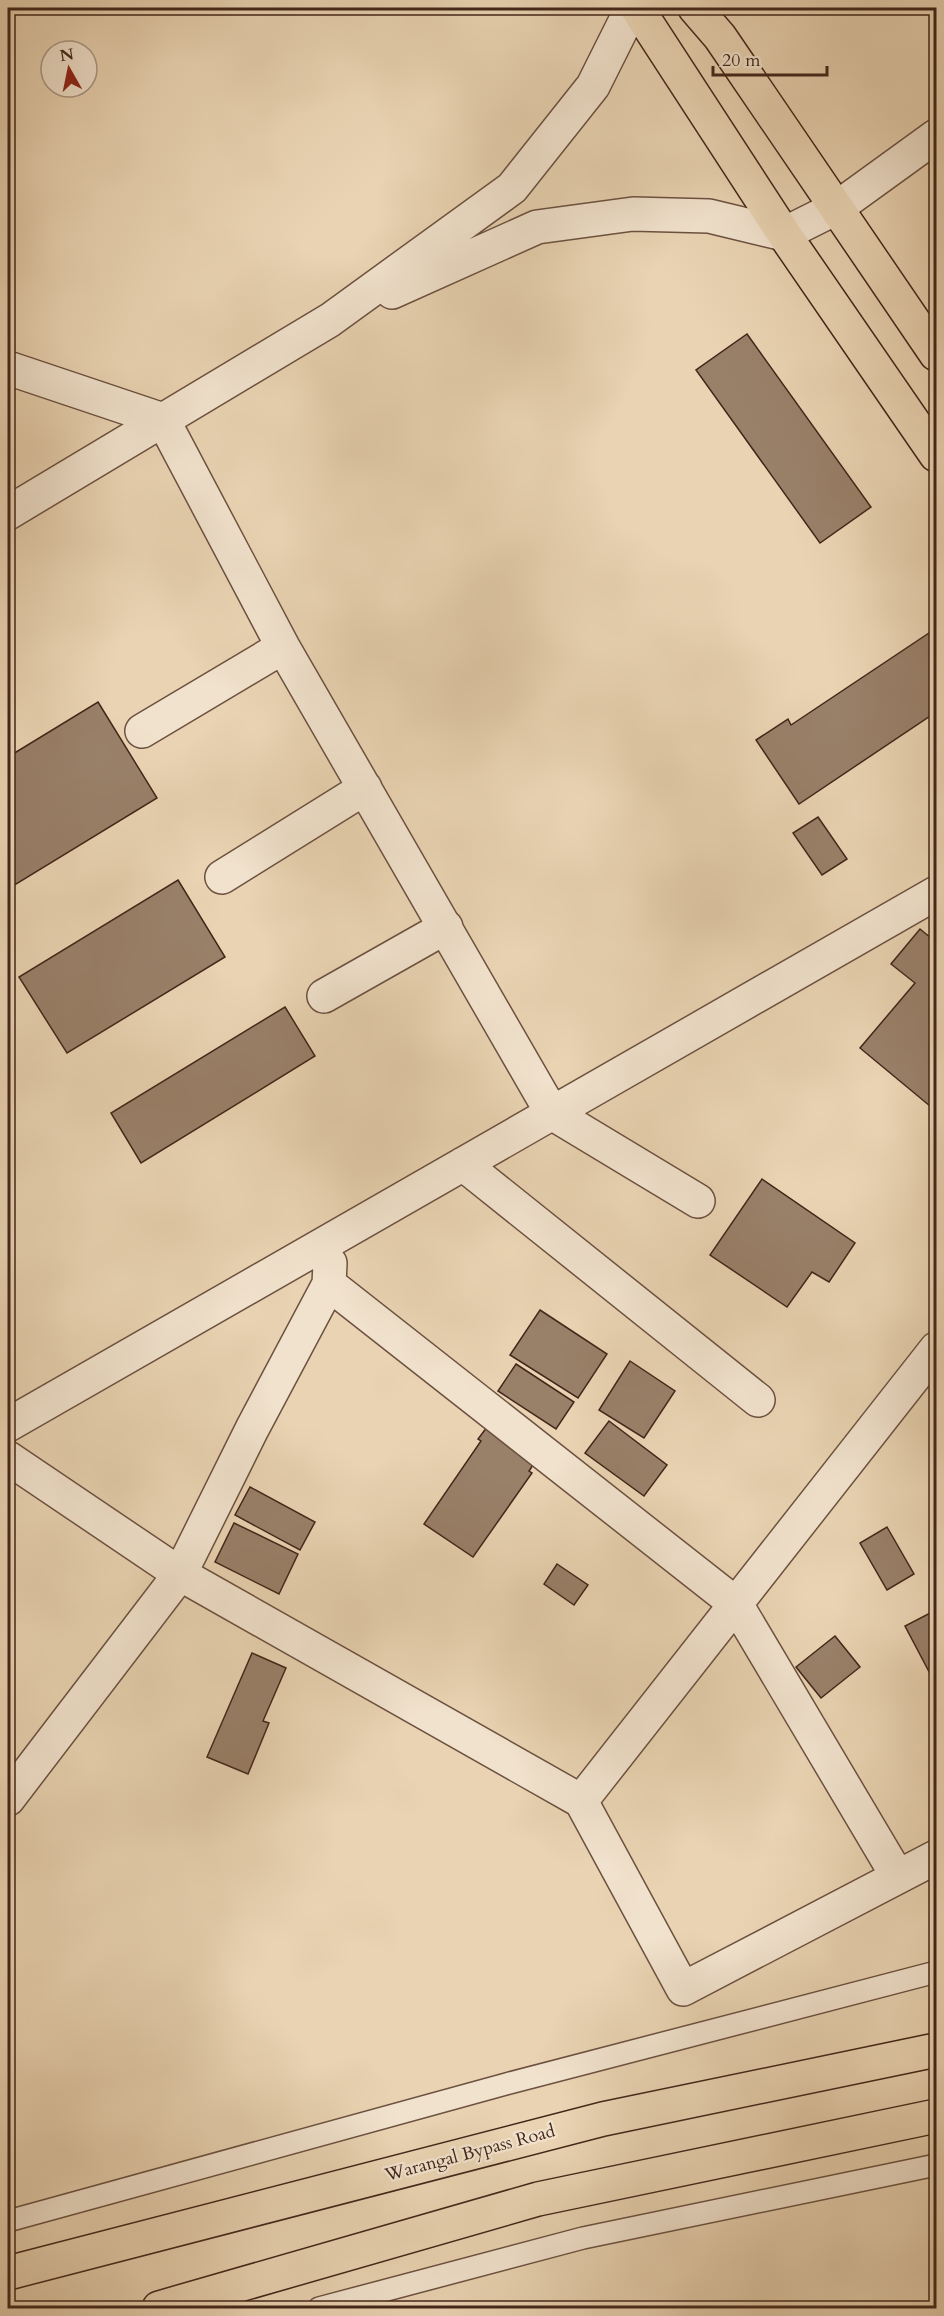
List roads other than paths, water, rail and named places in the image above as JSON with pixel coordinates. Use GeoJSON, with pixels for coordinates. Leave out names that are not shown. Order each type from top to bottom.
{"type":"FeatureCollection","features":[{"type":"Feature","properties":{"kind":"highway"},"geometry":{"type":"LineString","coordinates":[[637,8],[784,234],[936,455]]}},
{"type":"Feature","properties":{"kind":"highway"},"geometry":{"type":"LineString","coordinates":[[695,8],[720,37],[936,354]]}},
{"type":"Feature","properties":{"kind":"highway","name":"Warangal Bypass Road"},"geometry":{"type":"LineString","coordinates":[[8,2273],[603,2119],[936,2049]]}},
{"type":"Feature","properties":{"kind":"highway"},"geometry":{"type":"LineString","coordinates":[[159,2308],[538,2199],[936,2116]]}},
{"type":"Feature","properties":{"kind":"street"},"geometry":{"type":"LineString","coordinates":[[8,513],[330,320],[512,188],[593,86],[632,8]]}},
{"type":"Feature","properties":{"kind":"street"},"geometry":{"type":"LineString","coordinates":[[330,320],[537,227],[633,214],[709,216],[784,234],[838,207],[936,136]]}},
{"type":"Feature","properties":{"kind":"street"},"geometry":{"type":"LineString","coordinates":[[8,368],[163,420],[284,647],[552,1113],[698,1201]]}},
{"type":"Feature","properties":{"kind":"street"},"geometry":{"type":"LineString","coordinates":[[142,731],[284,647]]}},
{"type":"Feature","properties":{"kind":"street"},"geometry":{"type":"LineString","coordinates":[[222,877],[365,788]]}},
{"type":"Feature","properties":{"kind":"street"},"geometry":{"type":"LineString","coordinates":[[8,1425],[936,894]]}},
{"type":"Feature","properties":{"kind":"street"},"geometry":{"type":"LineString","coordinates":[[324,996],[446,927]]}},
{"type":"Feature","properties":{"kind":"street"},"geometry":{"type":"LineString","coordinates":[[463,1164],[758,1400]]}},
{"type":"Feature","properties":{"kind":"street"},"geometry":{"type":"LineString","coordinates":[[8,1799],[180,1574],[252,1429],[329,1284],[330,1240]]}},
{"type":"Feature","properties":{"kind":"street"},"geometry":{"type":"LineString","coordinates":[[329,1284],[736,1604],[898,1877]]}},
{"type":"Feature","properties":{"kind":"street"},"geometry":{"type":"LineString","coordinates":[[581,1801],[936,1348]]}},
{"type":"Feature","properties":{"kind":"street"},"geometry":{"type":"LineString","coordinates":[[8,1458],[180,1574],[581,1801],[683,1989],[936,1857]]}},
{"type":"Feature","properties":{"kind":"lane"},"geometry":{"type":"LineString","coordinates":[[8,2221],[506,2084],[936,1972]]}},
{"type":"Feature","properties":{"kind":"lane"},"geometry":{"type":"LineString","coordinates":[[319,2308],[583,2238],[936,2165]]}}]}
